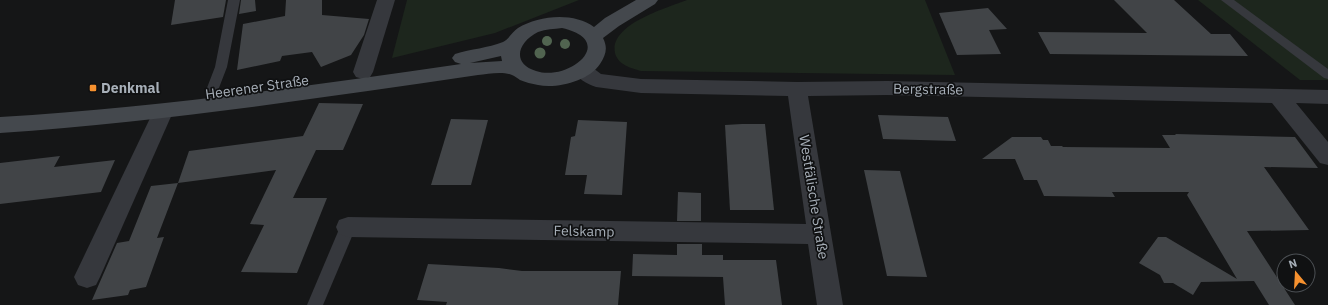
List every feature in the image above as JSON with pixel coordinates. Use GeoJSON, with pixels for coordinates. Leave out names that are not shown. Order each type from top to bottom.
{"type":"FeatureCollection","features":[{"type":"Feature","properties":{"kind":"main road"},"geometry":{"type":"LineString","coordinates":[[574,24],[600,14],[624,0]]}},
{"type":"Feature","properties":{"kind":"main road"},"geometry":{"type":"LineString","coordinates":[[518,69],[512,62],[510,54],[511,46],[525,31],[536,26],[562,22],[574,24],[586,29],[594,36],[612,22],[649,0]]}},
{"type":"Feature","properties":{"kind":"main road","name":"Heerener Straße"},"geometry":{"type":"LineString","coordinates":[[0,125],[163,112],[263,100],[478,68],[500,67],[518,69],[528,75],[541,78],[570,76],[582,70],[596,57],[598,50],[594,36]]}},
{"type":"Feature","properties":{"kind":"main road","name":"Heerener Straße"},"geometry":{"type":"LineString","coordinates":[[0,111],[171,98],[211,93],[478,55],[511,46]]}},
{"type":"Feature","properties":{"kind":"street"},"geometry":{"type":"LineString","coordinates":[[363,72],[386,0]]}},
{"type":"Feature","properties":{"kind":"street","name":"Bergstraße"},"geometry":{"type":"LineString","coordinates":[[582,70],[596,80],[641,86],[797,89],[887,88],[1328,97]]}},
{"type":"Feature","properties":{"kind":"street","name":"Westfälische Straße"},"geometry":{"type":"LineString","coordinates":[[797,89],[830,305]]}},
{"type":"Feature","properties":{"kind":"street"},"geometry":{"type":"LineString","coordinates":[[1278,96],[1328,157]]}},
{"type":"Feature","properties":{"kind":"street"},"geometry":{"type":"LineString","coordinates":[[87,277],[163,112]]}},
{"type":"Feature","properties":{"kind":"street","name":"Felskamp"},"geometry":{"type":"LineString","coordinates":[[348,227],[819,234]]}},
{"type":"Feature","properties":{"kind":"lane"},"geometry":{"type":"LineString","coordinates":[[211,93],[221,68],[234,0]]}},
{"type":"Feature","properties":{"kind":"lane"},"geometry":{"type":"LineString","coordinates":[[1227,0],[1328,75]]}},
{"type":"Feature","properties":{"kind":"lane"},"geometry":{"type":"LineString","coordinates":[[315,305],[348,227]]}},
{"type":"Feature","properties":{"kind":"shaded area"},"geometry":{"type":"Polygon","coordinates":[[[407,0],[579,0],[495,33],[392,58],[407,0]]]}},
{"type":"Feature","properties":{"kind":"shaded area"},"geometry":{"type":"Polygon","coordinates":[[[687,0],[925,0],[955,75],[641,71],[625,65],[619,60],[615,53],[616,43],[621,34],[630,26],[654,13],[687,0]]]}},
{"type":"Feature","properties":{"kind":"shaded area"},"geometry":{"type":"Polygon","coordinates":[[[1198,0],[1328,0],[1328,80],[1300,80],[1198,0]]]}},
{"type":"Feature","properties":{"kind":"building"},"geometry":{"type":"Polygon","coordinates":[[[175,0],[226,0],[223,17],[171,25],[175,0]]]}},
{"type":"Feature","properties":{"kind":"building"},"geometry":{"type":"Polygon","coordinates":[[[241,0],[255,0],[256,11],[239,14],[241,0]]]}},
{"type":"Feature","properties":{"kind":"building"},"geometry":{"type":"Polygon","coordinates":[[[286,0],[322,0],[322,15],[369,19],[364,35],[351,55],[321,67],[312,52],[282,56],[280,61],[237,70],[243,24],[285,16],[286,0]]]}},
{"type":"Feature","properties":{"kind":"building"},"geometry":{"type":"Polygon","coordinates":[[[1114,0],[1174,0],[1211,34],[1230,34],[1248,56],[1050,54],[1038,32],[1147,33],[1114,0]]]}},
{"type":"Feature","properties":{"kind":"building"},"geometry":{"type":"Polygon","coordinates":[[[988,8],[1007,29],[989,30],[1001,54],[957,55],[939,13],[988,8]]]}},
{"type":"Feature","properties":{"kind":"building"},"geometry":{"type":"Polygon","coordinates":[[[319,103],[363,104],[343,150],[316,150],[293,198],[327,198],[297,273],[241,272],[264,225],[250,224],[276,170],[178,183],[189,151],[303,136],[319,103]]]}},
{"type":"Feature","properties":{"kind":"building"},"geometry":{"type":"Polygon","coordinates":[[[878,115],[948,117],[956,141],[883,139],[878,115]]]}},
{"type":"Feature","properties":{"kind":"building"},"geometry":{"type":"Polygon","coordinates":[[[451,119],[488,120],[471,185],[431,185],[451,119]]]}},
{"type":"Feature","properties":{"kind":"building"},"geometry":{"type":"Polygon","coordinates":[[[578,120],[627,122],[622,195],[584,194],[587,175],[565,175],[571,137],[575,136],[578,120]]]}},
{"type":"Feature","properties":{"kind":"building"},"geometry":{"type":"Polygon","coordinates":[[[765,124],[774,210],[730,210],[725,125],[765,124]]]}},
{"type":"Feature","properties":{"kind":"building"},"geometry":{"type":"Polygon","coordinates":[[[1175,134],[1295,137],[1318,168],[1264,167],[1309,230],[1247,231],[1276,276],[1276,293],[1287,293],[1295,305],[1269,305],[1254,281],[1201,282],[1193,295],[1173,283],[1164,283],[1160,275],[1139,263],[1158,237],[1166,237],[1237,279],[1187,195],[1189,192],[1112,192],[1115,197],[1044,196],[1037,180],[1024,180],[1015,159],[982,159],[1012,137],[1041,137],[1043,140],[1048,140],[1051,146],[1063,147],[1170,148],[1162,135],[1176,135],[1175,134]]]}},
{"type":"Feature","properties":{"kind":"building"},"geometry":{"type":"Polygon","coordinates":[[[60,156],[54,167],[115,160],[101,192],[0,204],[0,163],[60,156]]]}},
{"type":"Feature","properties":{"kind":"building"},"geometry":{"type":"Polygon","coordinates":[[[864,170],[900,171],[927,277],[887,276],[864,170]]]}},
{"type":"Feature","properties":{"kind":"building"},"geometry":{"type":"Polygon","coordinates":[[[178,183],[157,238],[164,237],[146,287],[130,290],[128,295],[92,300],[117,243],[129,241],[151,186],[178,183]]]}},
{"type":"Feature","properties":{"kind":"building"},"geometry":{"type":"Polygon","coordinates":[[[678,192],[701,193],[701,221],[677,221],[678,192]]]}},
{"type":"Feature","properties":{"kind":"building"},"geometry":{"type":"Polygon","coordinates":[[[677,244],[702,244],[702,255],[723,255],[723,260],[776,260],[782,305],[725,305],[723,277],[632,276],[633,254],[677,255],[677,244]]]}},
{"type":"Feature","properties":{"kind":"building"},"geometry":{"type":"Polygon","coordinates":[[[428,264],[499,268],[522,271],[621,271],[618,305],[446,305],[447,302],[417,300],[428,264]]]}},
{"type":"Feature","properties":{"kind":"place","name":"Denkmal"},"geometry":{"type":"Point","coordinates":[93,88]}}]}
